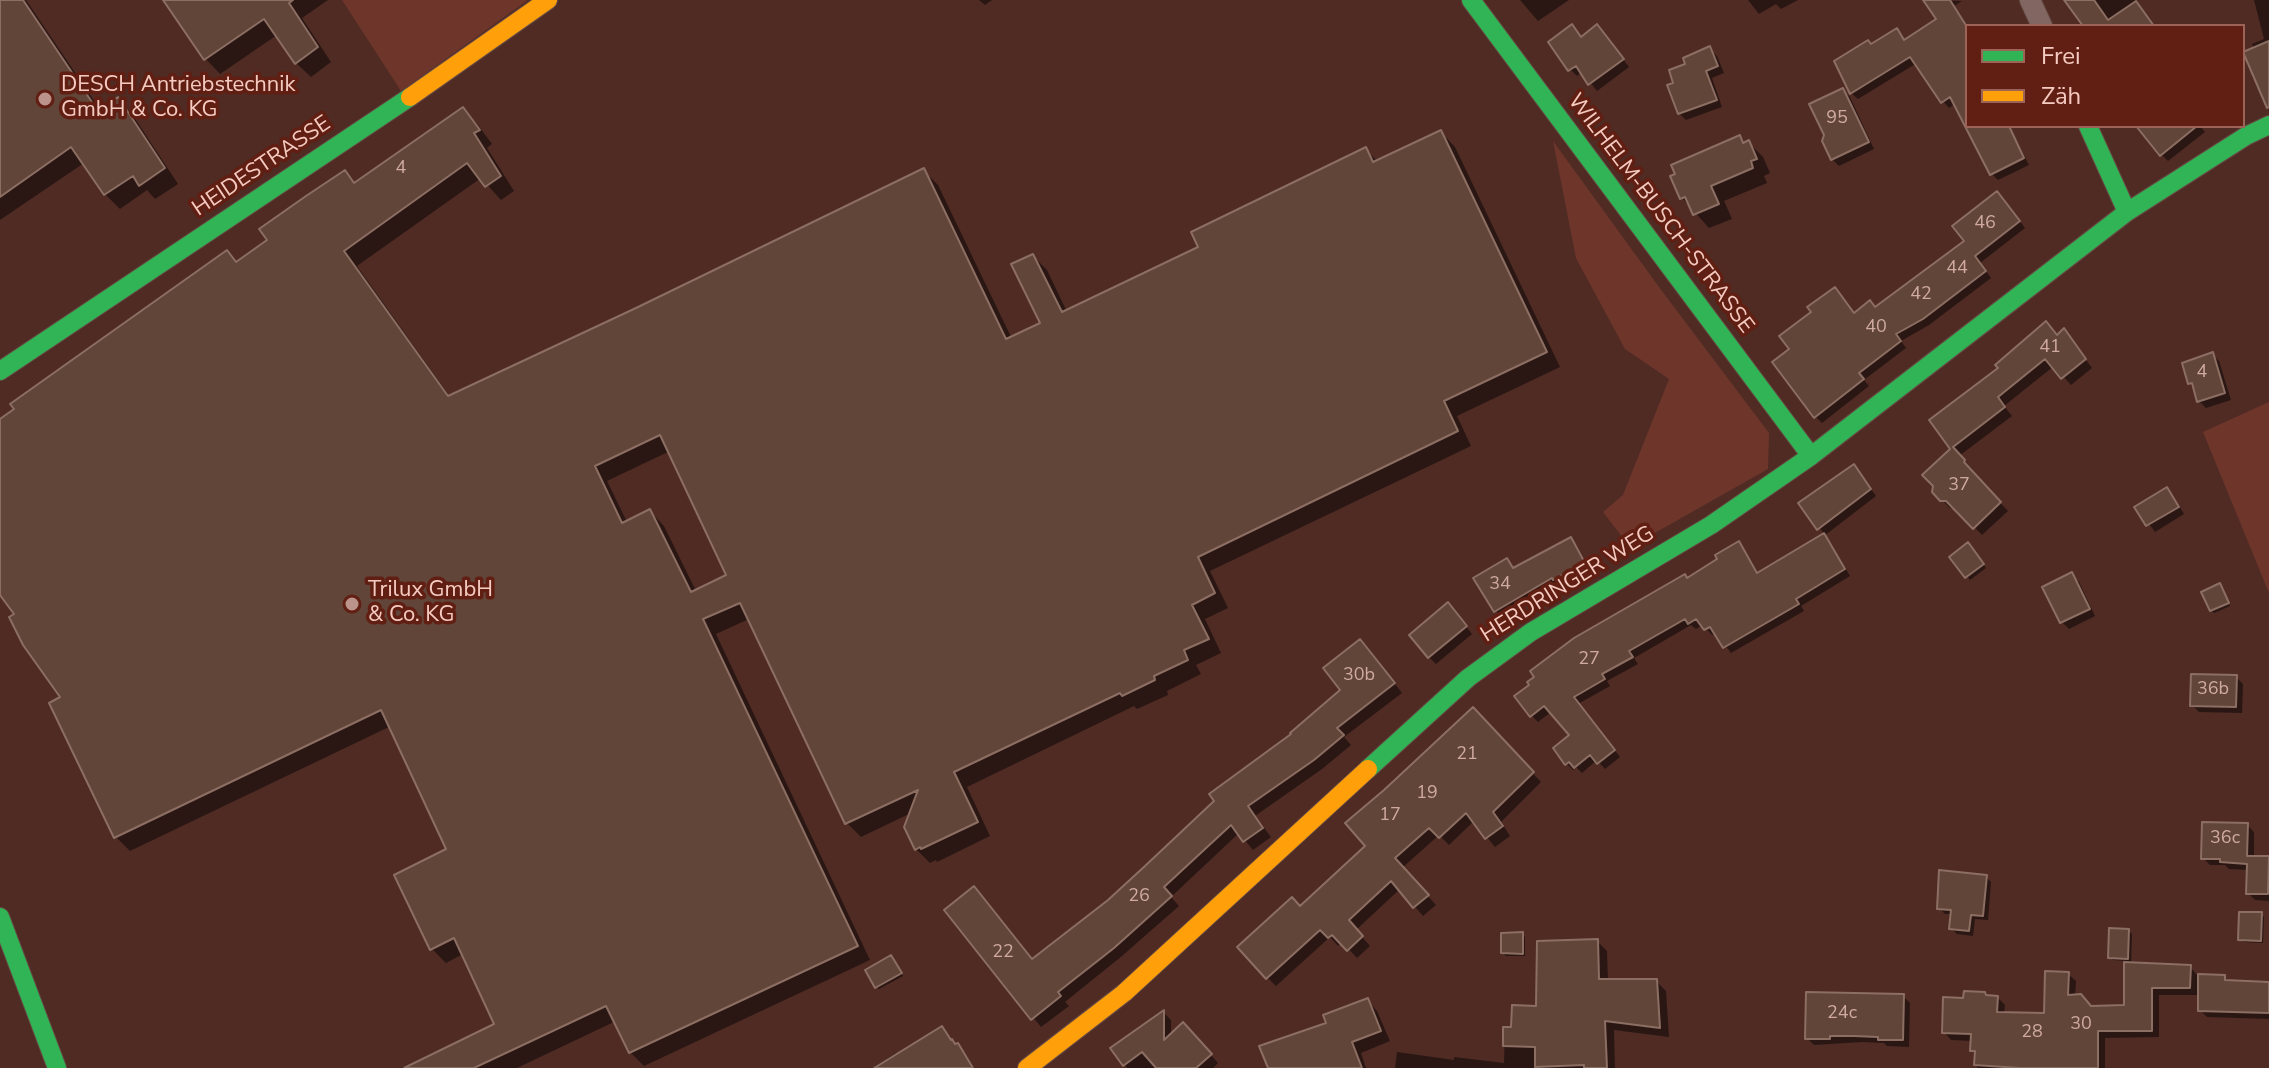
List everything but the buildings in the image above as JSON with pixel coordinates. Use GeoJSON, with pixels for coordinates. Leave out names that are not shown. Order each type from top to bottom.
{"type":"FeatureCollection","features":[{"type":"Feature","properties":{"kind":"main road","name":"HEIDESTRASSE"},"geometry":{"type":"LineString","coordinates":[[0,371],[466,59],[548,0]]}},
{"type":"Feature","properties":{"kind":"main road","name":"WILHELM-BUSCH-STRASSE"},"geometry":{"type":"LineString","coordinates":[[1471,0],[1811,456]]}},
{"type":"Feature","properties":{"kind":"main road","name":"HERDRINGER WEG"},"geometry":{"type":"LineString","coordinates":[[1027,1068],[1124,993],[1468,678],[1531,632],[1711,525],[1811,456],[2127,212],[2232,144],[2269,125]]}},
{"type":"Feature","properties":{"kind":"main road"},"geometry":{"type":"LineString","coordinates":[[2089,128],[2127,212]]}},
{"type":"Feature","properties":{"kind":"main road"},"geometry":{"type":"LineString","coordinates":[[0,917],[57,1068]]}},
{"type":"Feature","properties":{"kind":"street"},"geometry":{"type":"LineString","coordinates":[[2030,0],[2041,24]]}},
{"type":"Feature","properties":{"kind":"shaded area"},"geometry":{"type":"Polygon","coordinates":[[[342,0],[528,0],[401,91],[342,0]]]}},
{"type":"Feature","properties":{"kind":"shaded area"},"geometry":{"type":"Polygon","coordinates":[[[1553,141],[1769,433],[1768,469],[1630,547],[1603,512],[1623,495],[1669,379],[1625,349],[1576,258],[1553,141]]]}},
{"type":"Feature","properties":{"kind":"shaded area"},"geometry":{"type":"Polygon","coordinates":[[[2269,402],[2269,593],[2203,432],[2269,402]]]}},
{"type":"Feature","properties":{"kind":"traffic: fast"},"geometry":{"type":"LineString","coordinates":[[1471,0],[1811,456]]}},
{"type":"Feature","properties":{"kind":"traffic: fast"},"geometry":{"type":"LineString","coordinates":[[0,371],[410,97]]}},
{"type":"Feature","properties":{"kind":"traffic: fast"},"geometry":{"type":"LineString","coordinates":[[1368,769],[1468,678],[1531,632],[1711,525],[1811,456],[2127,212],[2246,136],[2269,125]]}},
{"type":"Feature","properties":{"kind":"traffic: fast"},"geometry":{"type":"LineString","coordinates":[[2089,128],[2127,212]]}},
{"type":"Feature","properties":{"kind":"traffic: fast"},"geometry":{"type":"LineString","coordinates":[[0,917],[57,1068]]}},
{"type":"Feature","properties":{"kind":"traffic: slow"},"geometry":{"type":"LineString","coordinates":[[410,97],[548,0]]}},
{"type":"Feature","properties":{"kind":"traffic: slow"},"geometry":{"type":"LineString","coordinates":[[1027,1068],[1124,993],[1368,769]]}},
{"type":"Feature","properties":{"kind":"place","name":"DESCH Antriebstechnik GmbH & Co. KG"},"geometry":{"type":"Point","coordinates":[45,99]}},
{"type":"Feature","properties":{"kind":"place","name":"Trilux GmbH & Co. KG"},"geometry":{"type":"Point","coordinates":[352,604]}}]}
